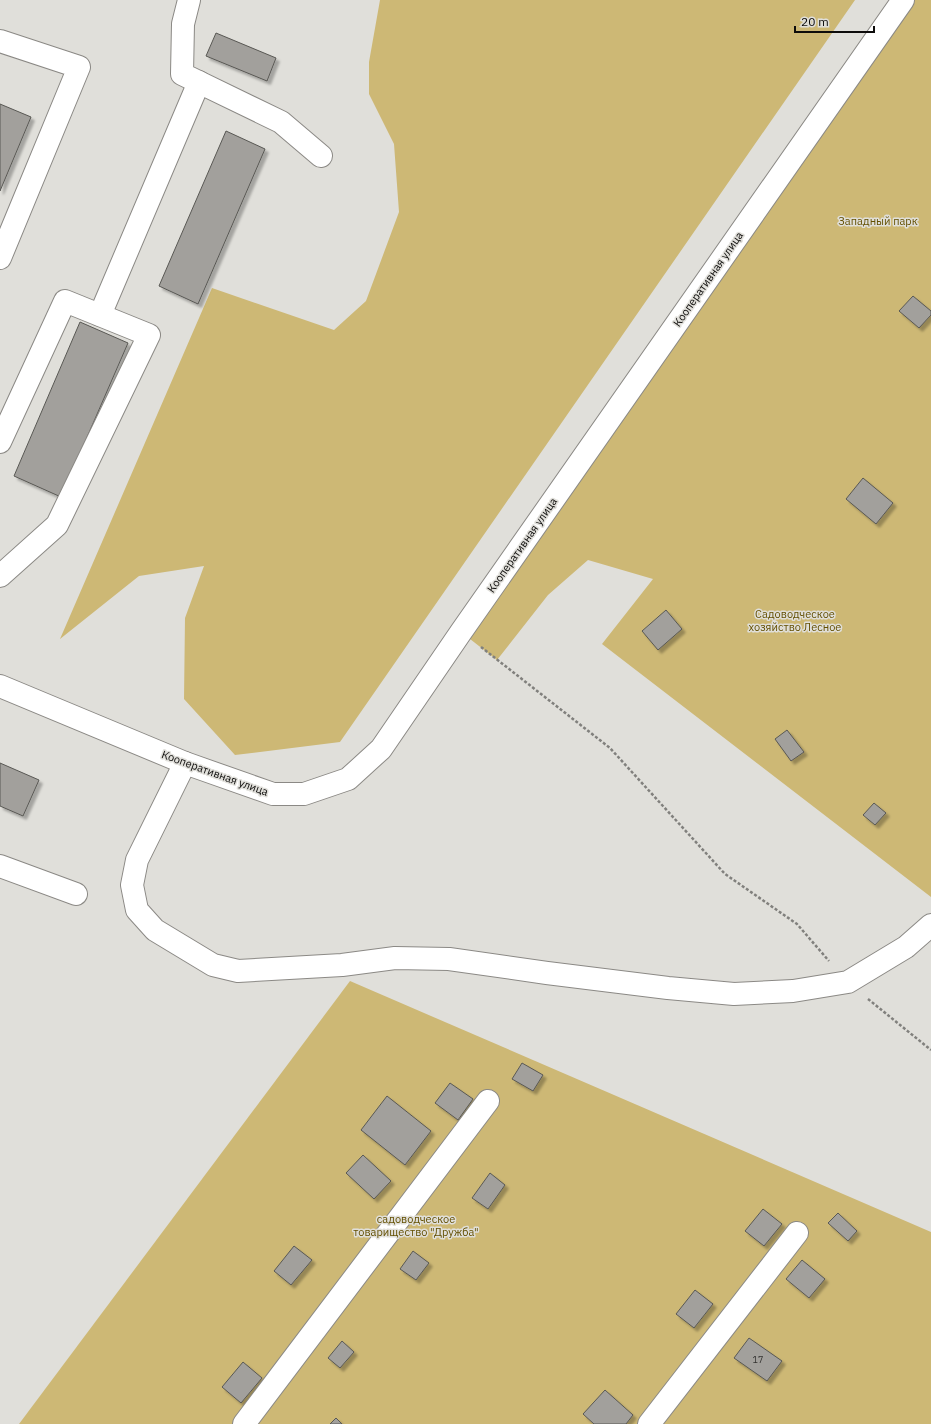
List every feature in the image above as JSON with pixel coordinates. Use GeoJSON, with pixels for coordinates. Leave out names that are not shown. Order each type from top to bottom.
{"type":"FeatureCollection","features":[{"type":"Feature","properties":{"kind":"street"},"geometry":{"type":"LineString","coordinates":[[189,0],[183,24],[182,74],[281,122],[321,156]]}},
{"type":"Feature","properties":{"kind":"street","name":"Кооперативная улица"},"geometry":{"type":"LineString","coordinates":[[0,686],[185,763],[273,794],[304,794],[348,779],[382,749],[475,613],[903,0]]}},
{"type":"Feature","properties":{"kind":"street"},"geometry":{"type":"LineString","coordinates":[[0,41],[79,67],[0,258]]}},
{"type":"Feature","properties":{"kind":"street"},"geometry":{"type":"LineString","coordinates":[[100,315],[199,82]]}},
{"type":"Feature","properties":{"kind":"street"},"geometry":{"type":"LineString","coordinates":[[0,442],[65,301],[149,335],[57,525],[0,576]]}},
{"type":"Feature","properties":{"kind":"street"},"geometry":{"type":"LineString","coordinates":[[185,763],[137,860],[132,885],[136,910],[155,930],[213,965],[238,971],[342,965],[395,958],[449,959],[668,988],[734,994],[794,991],[848,982],[906,947],[931,925]]}},
{"type":"Feature","properties":{"kind":"street"},"geometry":{"type":"LineString","coordinates":[[0,866],[76,894]]}},
{"type":"Feature","properties":{"kind":"street"},"geometry":{"type":"LineString","coordinates":[[244,1424],[488,1101]]}},
{"type":"Feature","properties":{"kind":"street"},"geometry":{"type":"LineString","coordinates":[[649,1424],[797,1233]]}},
{"type":"Feature","properties":{"kind":"path"},"geometry":{"type":"LineString","coordinates":[[497,660],[610,748],[725,874],[797,924],[848,982],[931,1050]]}},
{"type":"Feature","properties":{"kind":"green space"},"geometry":{"type":"Polygon","coordinates":[[[380,0],[855,0],[340,742],[235,755],[184,699],[185,618],[204,566],[139,576],[60,639],[212,288],[334,330],[366,301],[399,212],[394,144],[369,94],[369,62],[380,0]]]}},
{"type":"Feature","properties":{"kind":"green space"},"geometry":{"type":"Polygon","coordinates":[[[903,0],[931,0],[931,897],[602,644],[653,579],[588,560],[548,595],[497,660],[461,632],[903,0]]]}},
{"type":"Feature","properties":{"kind":"green space","name":"садоводческое товарищество \"Дружба\""},"geometry":{"type":"Polygon","coordinates":[[[350,981],[931,1232],[931,1424],[19,1424],[350,981]]]}},
{"type":"Feature","properties":{"kind":"building"},"geometry":{"type":"Polygon","coordinates":[[[216,33],[276,58],[267,81],[206,56],[216,33]]]}},
{"type":"Feature","properties":{"kind":"building"},"geometry":{"type":"Polygon","coordinates":[[[0,104],[31,117],[0,191],[0,104]]]}},
{"type":"Feature","properties":{"kind":"building"},"geometry":{"type":"Polygon","coordinates":[[[226,131],[265,149],[198,304],[159,286],[226,131]]]}},
{"type":"Feature","properties":{"kind":"building"},"geometry":{"type":"Polygon","coordinates":[[[913,296],[931,311],[931,315],[919,328],[899,311],[913,296]]]}},
{"type":"Feature","properties":{"kind":"building"},"geometry":{"type":"Polygon","coordinates":[[[80,322],[128,343],[61,497],[14,476],[80,322]]]}},
{"type":"Feature","properties":{"kind":"building"},"geometry":{"type":"Polygon","coordinates":[[[863,478],[893,503],[876,524],[846,499],[863,478]]]}},
{"type":"Feature","properties":{"kind":"building"},"geometry":{"type":"Polygon","coordinates":[[[666,610],[682,629],[658,650],[642,631],[666,610]]]}},
{"type":"Feature","properties":{"kind":"building"},"geometry":{"type":"Polygon","coordinates":[[[787,730],[804,752],[791,761],[775,739],[787,730]]]}},
{"type":"Feature","properties":{"kind":"building"},"geometry":{"type":"Polygon","coordinates":[[[0,763],[39,780],[23,816],[0,806],[0,763]]]}},
{"type":"Feature","properties":{"kind":"building"},"geometry":{"type":"Polygon","coordinates":[[[874,803],[886,813],[875,825],[863,815],[874,803]]]}},
{"type":"Feature","properties":{"kind":"building"},"geometry":{"type":"Polygon","coordinates":[[[522,1063],[543,1075],[533,1091],[512,1079],[522,1063]]]}},
{"type":"Feature","properties":{"kind":"building"},"geometry":{"type":"Polygon","coordinates":[[[450,1083],[473,1099],[458,1120],[435,1103],[450,1083]]]}},
{"type":"Feature","properties":{"kind":"building"},"geometry":{"type":"Polygon","coordinates":[[[387,1096],[431,1131],[405,1165],[361,1130],[387,1096]]]}},
{"type":"Feature","properties":{"kind":"building"},"geometry":{"type":"Polygon","coordinates":[[[363,1155],[391,1181],[374,1199],[346,1173],[363,1155]]]}},
{"type":"Feature","properties":{"kind":"building"},"geometry":{"type":"Polygon","coordinates":[[[490,1173],[505,1185],[488,1209],[472,1198],[490,1173]]]}},
{"type":"Feature","properties":{"kind":"building"},"geometry":{"type":"Polygon","coordinates":[[[763,1209],[782,1224],[764,1246],[745,1231],[763,1209]]]}},
{"type":"Feature","properties":{"kind":"building"},"geometry":{"type":"Polygon","coordinates":[[[838,1213],[857,1231],[848,1241],[828,1223],[838,1213]]]}},
{"type":"Feature","properties":{"kind":"building"},"geometry":{"type":"Polygon","coordinates":[[[294,1246],[312,1260],[291,1285],[274,1271],[294,1246]]]}},
{"type":"Feature","properties":{"kind":"building"},"geometry":{"type":"Polygon","coordinates":[[[413,1251],[429,1263],[416,1280],[400,1269],[413,1251]]]}},
{"type":"Feature","properties":{"kind":"building"},"geometry":{"type":"Polygon","coordinates":[[[802,1260],[825,1279],[809,1298],[786,1279],[802,1260]]]}},
{"type":"Feature","properties":{"kind":"building"},"geometry":{"type":"Polygon","coordinates":[[[695,1290],[713,1304],[694,1328],[676,1314],[695,1290]]]}},
{"type":"Feature","properties":{"kind":"building"},"geometry":{"type":"Polygon","coordinates":[[[749,1338],[782,1361],[767,1381],[734,1358],[749,1338]]]}},
{"type":"Feature","properties":{"kind":"building"},"geometry":{"type":"Polygon","coordinates":[[[342,1341],[354,1352],[340,1368],[328,1358],[342,1341]]]}},
{"type":"Feature","properties":{"kind":"building"},"geometry":{"type":"Polygon","coordinates":[[[243,1362],[262,1378],[241,1403],[222,1387],[243,1362]]]}},
{"type":"Feature","properties":{"kind":"building"},"geometry":{"type":"Polygon","coordinates":[[[605,1390],[633,1415],[626,1424],[594,1424],[583,1414],[605,1390]]]}},
{"type":"Feature","properties":{"kind":"building"},"geometry":{"type":"Polygon","coordinates":[[[336,1418],[342,1424],[330,1424],[336,1418]]]}},
{"type":"Feature","properties":{"kind":"park label","name":"Западный парк"},"geometry":{"type":"Point","coordinates":[878,221]}},
{"type":"Feature","properties":{"kind":"park label","name":"Садоводческое хозяйство Лесное"},"geometry":{"type":"Point","coordinates":[795,620]}}]}
